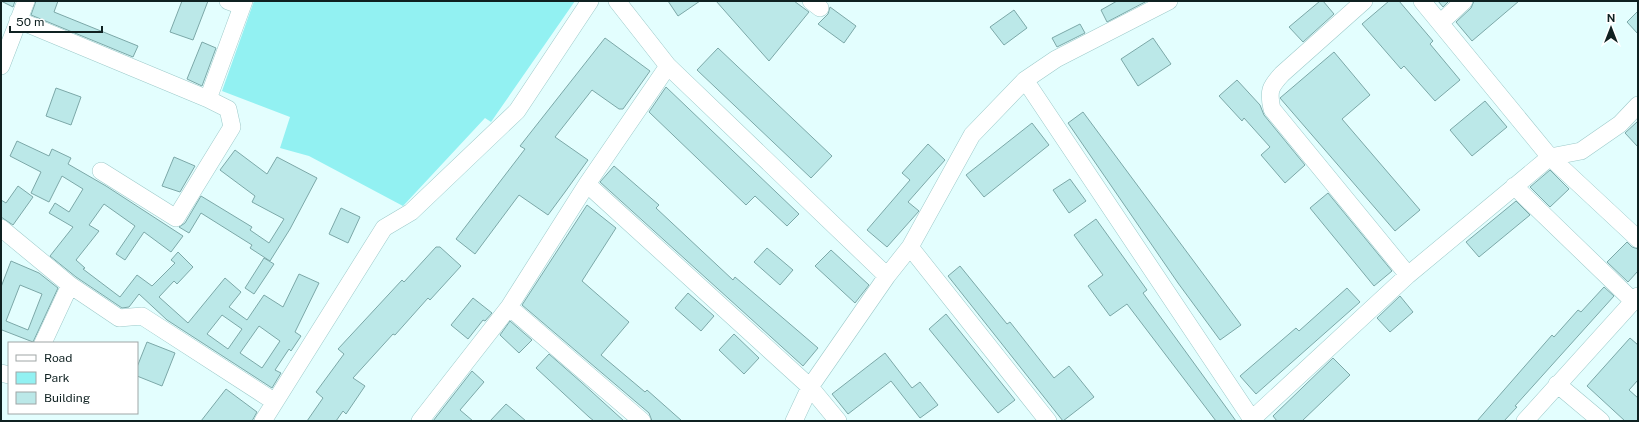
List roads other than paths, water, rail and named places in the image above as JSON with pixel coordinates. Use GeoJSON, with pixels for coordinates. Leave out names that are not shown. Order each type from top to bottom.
{"type":"FeatureCollection","features":[{"type":"Feature","properties":{"kind":"street"},"geometry":{"type":"LineString","coordinates":[[1,66],[26,1]]}},
{"type":"Feature","properties":{"kind":"street"},"geometry":{"type":"LineString","coordinates":[[263,421],[384,228],[411,212],[517,111],[590,1]]}},
{"type":"Feature","properties":{"kind":"street"},"geometry":{"type":"LineString","coordinates":[[617,1],[668,66],[887,276]]}},
{"type":"Feature","properties":{"kind":"street"},"geometry":{"type":"LineString","coordinates":[[794,421],[810,387],[887,276],[910,247],[972,135],[1024,80],[1056,59],[1169,1]]}},
{"type":"Feature","properties":{"kind":"street"},"geometry":{"type":"LineString","coordinates":[[1364,1],[1282,74],[1271,86],[1269,97],[1272,109],[1408,275]]}},
{"type":"Feature","properties":{"kind":"street"},"geometry":{"type":"LineString","coordinates":[[1422,1],[1550,157],[1638,239]]}},
{"type":"Feature","properties":{"kind":"street"},"geometry":{"type":"LineString","coordinates":[[1440,23],[1464,1]]}},
{"type":"Feature","properties":{"kind":"street"},"geometry":{"type":"LineString","coordinates":[[208,99],[238,3]]}},
{"type":"Feature","properties":{"kind":"street"},"geometry":{"type":"LineString","coordinates":[[18,20],[208,99],[228,109],[232,127],[176,218],[100,171]]}},
{"type":"Feature","properties":{"kind":"street"},"geometry":{"type":"LineString","coordinates":[[420,421],[509,307],[587,184],[668,66]]}},
{"type":"Feature","properties":{"kind":"street"},"geometry":{"type":"LineString","coordinates":[[1024,80],[1252,420],[1408,275],[1514,186],[1550,157],[1581,151],[1620,124],[1638,105]]}},
{"type":"Feature","properties":{"kind":"street"},"geometry":{"type":"LineString","coordinates":[[587,184],[810,387],[838,421]]}},
{"type":"Feature","properties":{"kind":"street"},"geometry":{"type":"LineString","coordinates":[[1514,186],[1635,299],[1525,421]]}},
{"type":"Feature","properties":{"kind":"street"},"geometry":{"type":"LineString","coordinates":[[1,228],[70,285],[119,318],[142,316],[275,402]]}},
{"type":"Feature","properties":{"kind":"street"},"geometry":{"type":"LineString","coordinates":[[910,247],[1048,421]]}},
{"type":"Feature","properties":{"kind":"street"},"geometry":{"type":"LineString","coordinates":[[44,342],[70,285]]}},
{"type":"Feature","properties":{"kind":"street"},"geometry":{"type":"LineString","coordinates":[[509,307],[642,421]]}},
{"type":"Feature","properties":{"kind":"street"},"geometry":{"type":"LineString","coordinates":[[1557,384],[1601,421]]}}]}
